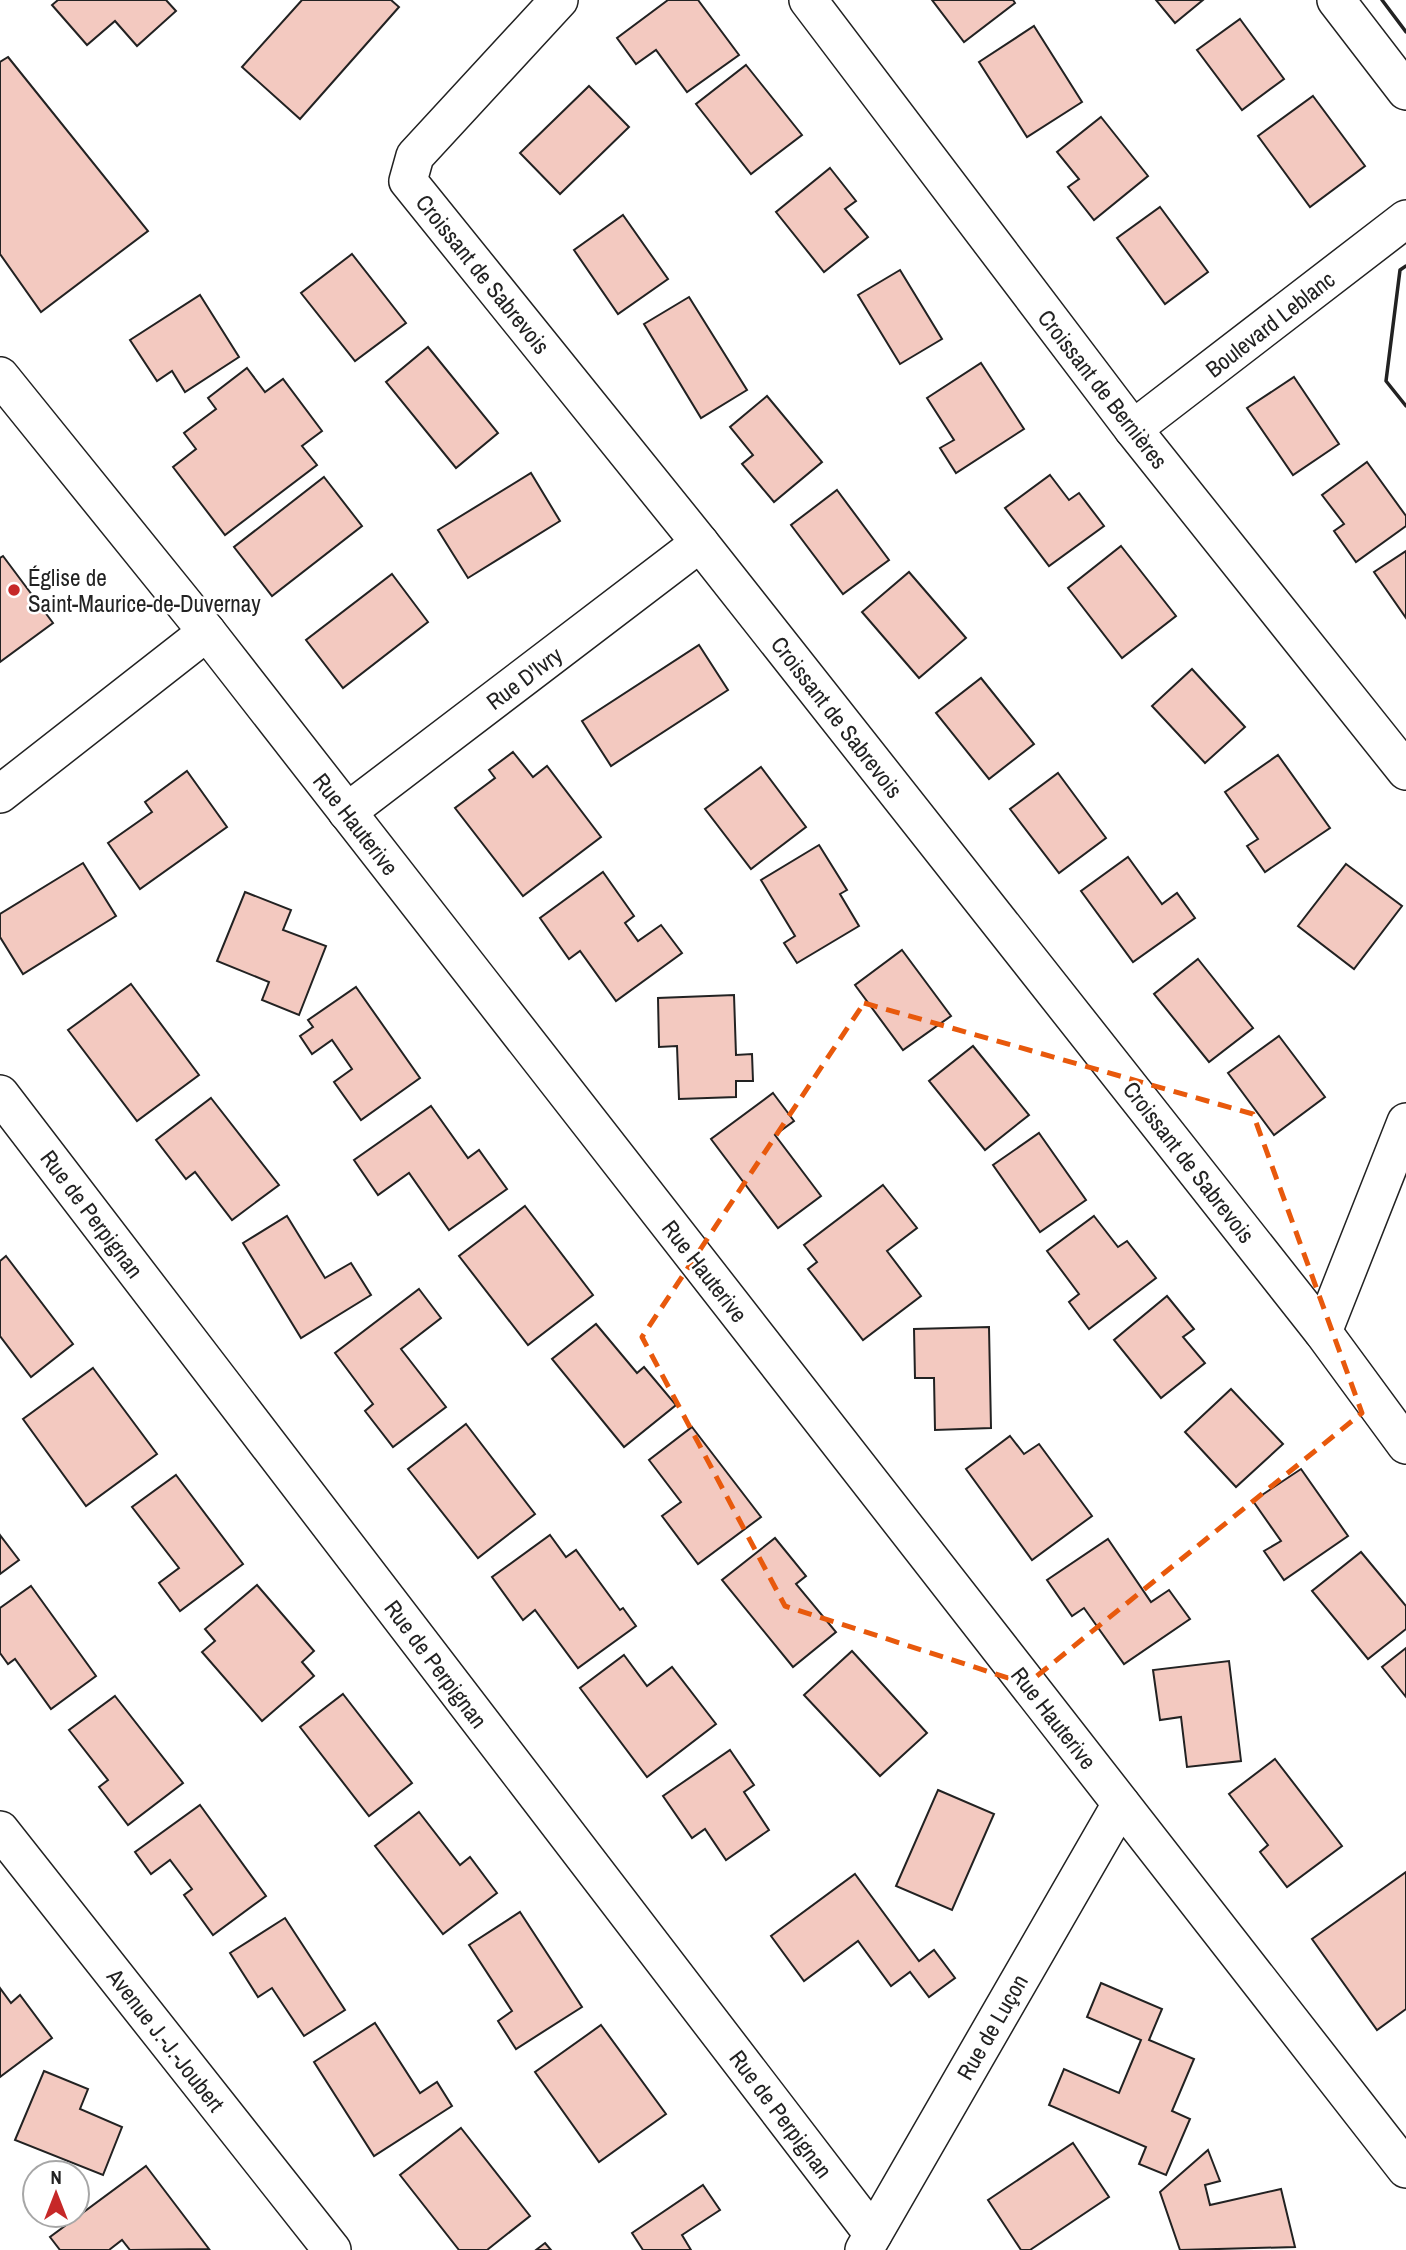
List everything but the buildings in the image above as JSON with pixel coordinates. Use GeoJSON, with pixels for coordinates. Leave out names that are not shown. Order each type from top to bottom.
{"type":"FeatureCollection","features":[{"type":"Feature","properties":{"kind":"street","name":"Croissant de Sabrevois"},"geometry":{"type":"LineString","coordinates":[[559,0],[415,156],[408,181],[700,543],[1323,1332],[1406,1445]]}},
{"type":"Feature","properties":{"kind":"street","name":"Croissant de Bernières"},"geometry":{"type":"LineString","coordinates":[[808,0],[1133,429],[1406,771]]}},
{"type":"Feature","properties":{"kind":"street"},"geometry":{"type":"LineString","coordinates":[[1336,0],[1406,91]]}},
{"type":"Feature","properties":{"kind":"street","name":"Boulevard Leblanc"},"geometry":{"type":"LineString","coordinates":[[1133,429],[1406,219]]}},
{"type":"Feature","properties":{"kind":"street","name":"Rue Hauterive"},"geometry":{"type":"LineString","coordinates":[[0,376],[207,632],[1406,2169]]}},
{"type":"Feature","properties":{"kind":"street","name":"Rue D'Ivry"},"geometry":{"type":"LineString","coordinates":[[347,813],[700,543]]}},
{"type":"Feature","properties":{"kind":"street"},"geometry":{"type":"LineString","coordinates":[[0,794],[207,632]]}},
{"type":"Feature","properties":{"kind":"street","name":"Rue de Perpignan"},"geometry":{"type":"LineString","coordinates":[[0,1094],[868,2242]]}},
{"type":"Feature","properties":{"kind":"street"},"geometry":{"type":"LineString","coordinates":[[1323,1332],[1406,1122]]}},
{"type":"Feature","properties":{"kind":"street","name":"Rue de Luçon"},"geometry":{"type":"LineString","coordinates":[[868,2242],[1121,1804]]}},
{"type":"Feature","properties":{"kind":"street","name":"Avenue J.-J.-Joubert"},"geometry":{"type":"LineString","coordinates":[[0,1830],[332,2250]]}},
{"type":"Feature","properties":{"kind":"highlighted area"},"geometry":{"type":"Polygon","coordinates":[[[864,1003],[1253,1114],[1362,1413],[1027,1684],[785,1606],[642,1337],[864,1003]]]}},
{"type":"Feature","properties":{"kind":"wall"},"geometry":{"type":"LineString","coordinates":[[1382,0],[1406,32]]}},
{"type":"Feature","properties":{"kind":"wall"},"geometry":{"type":"LineString","coordinates":[[1406,266],[1400,270],[1386,381],[1406,406]]}},
{"type":"Feature","properties":{"kind":"place","name":"Église de Saint-Maurice-de-Duvernay"},"geometry":{"type":"Point","coordinates":[14,590]}}]}
